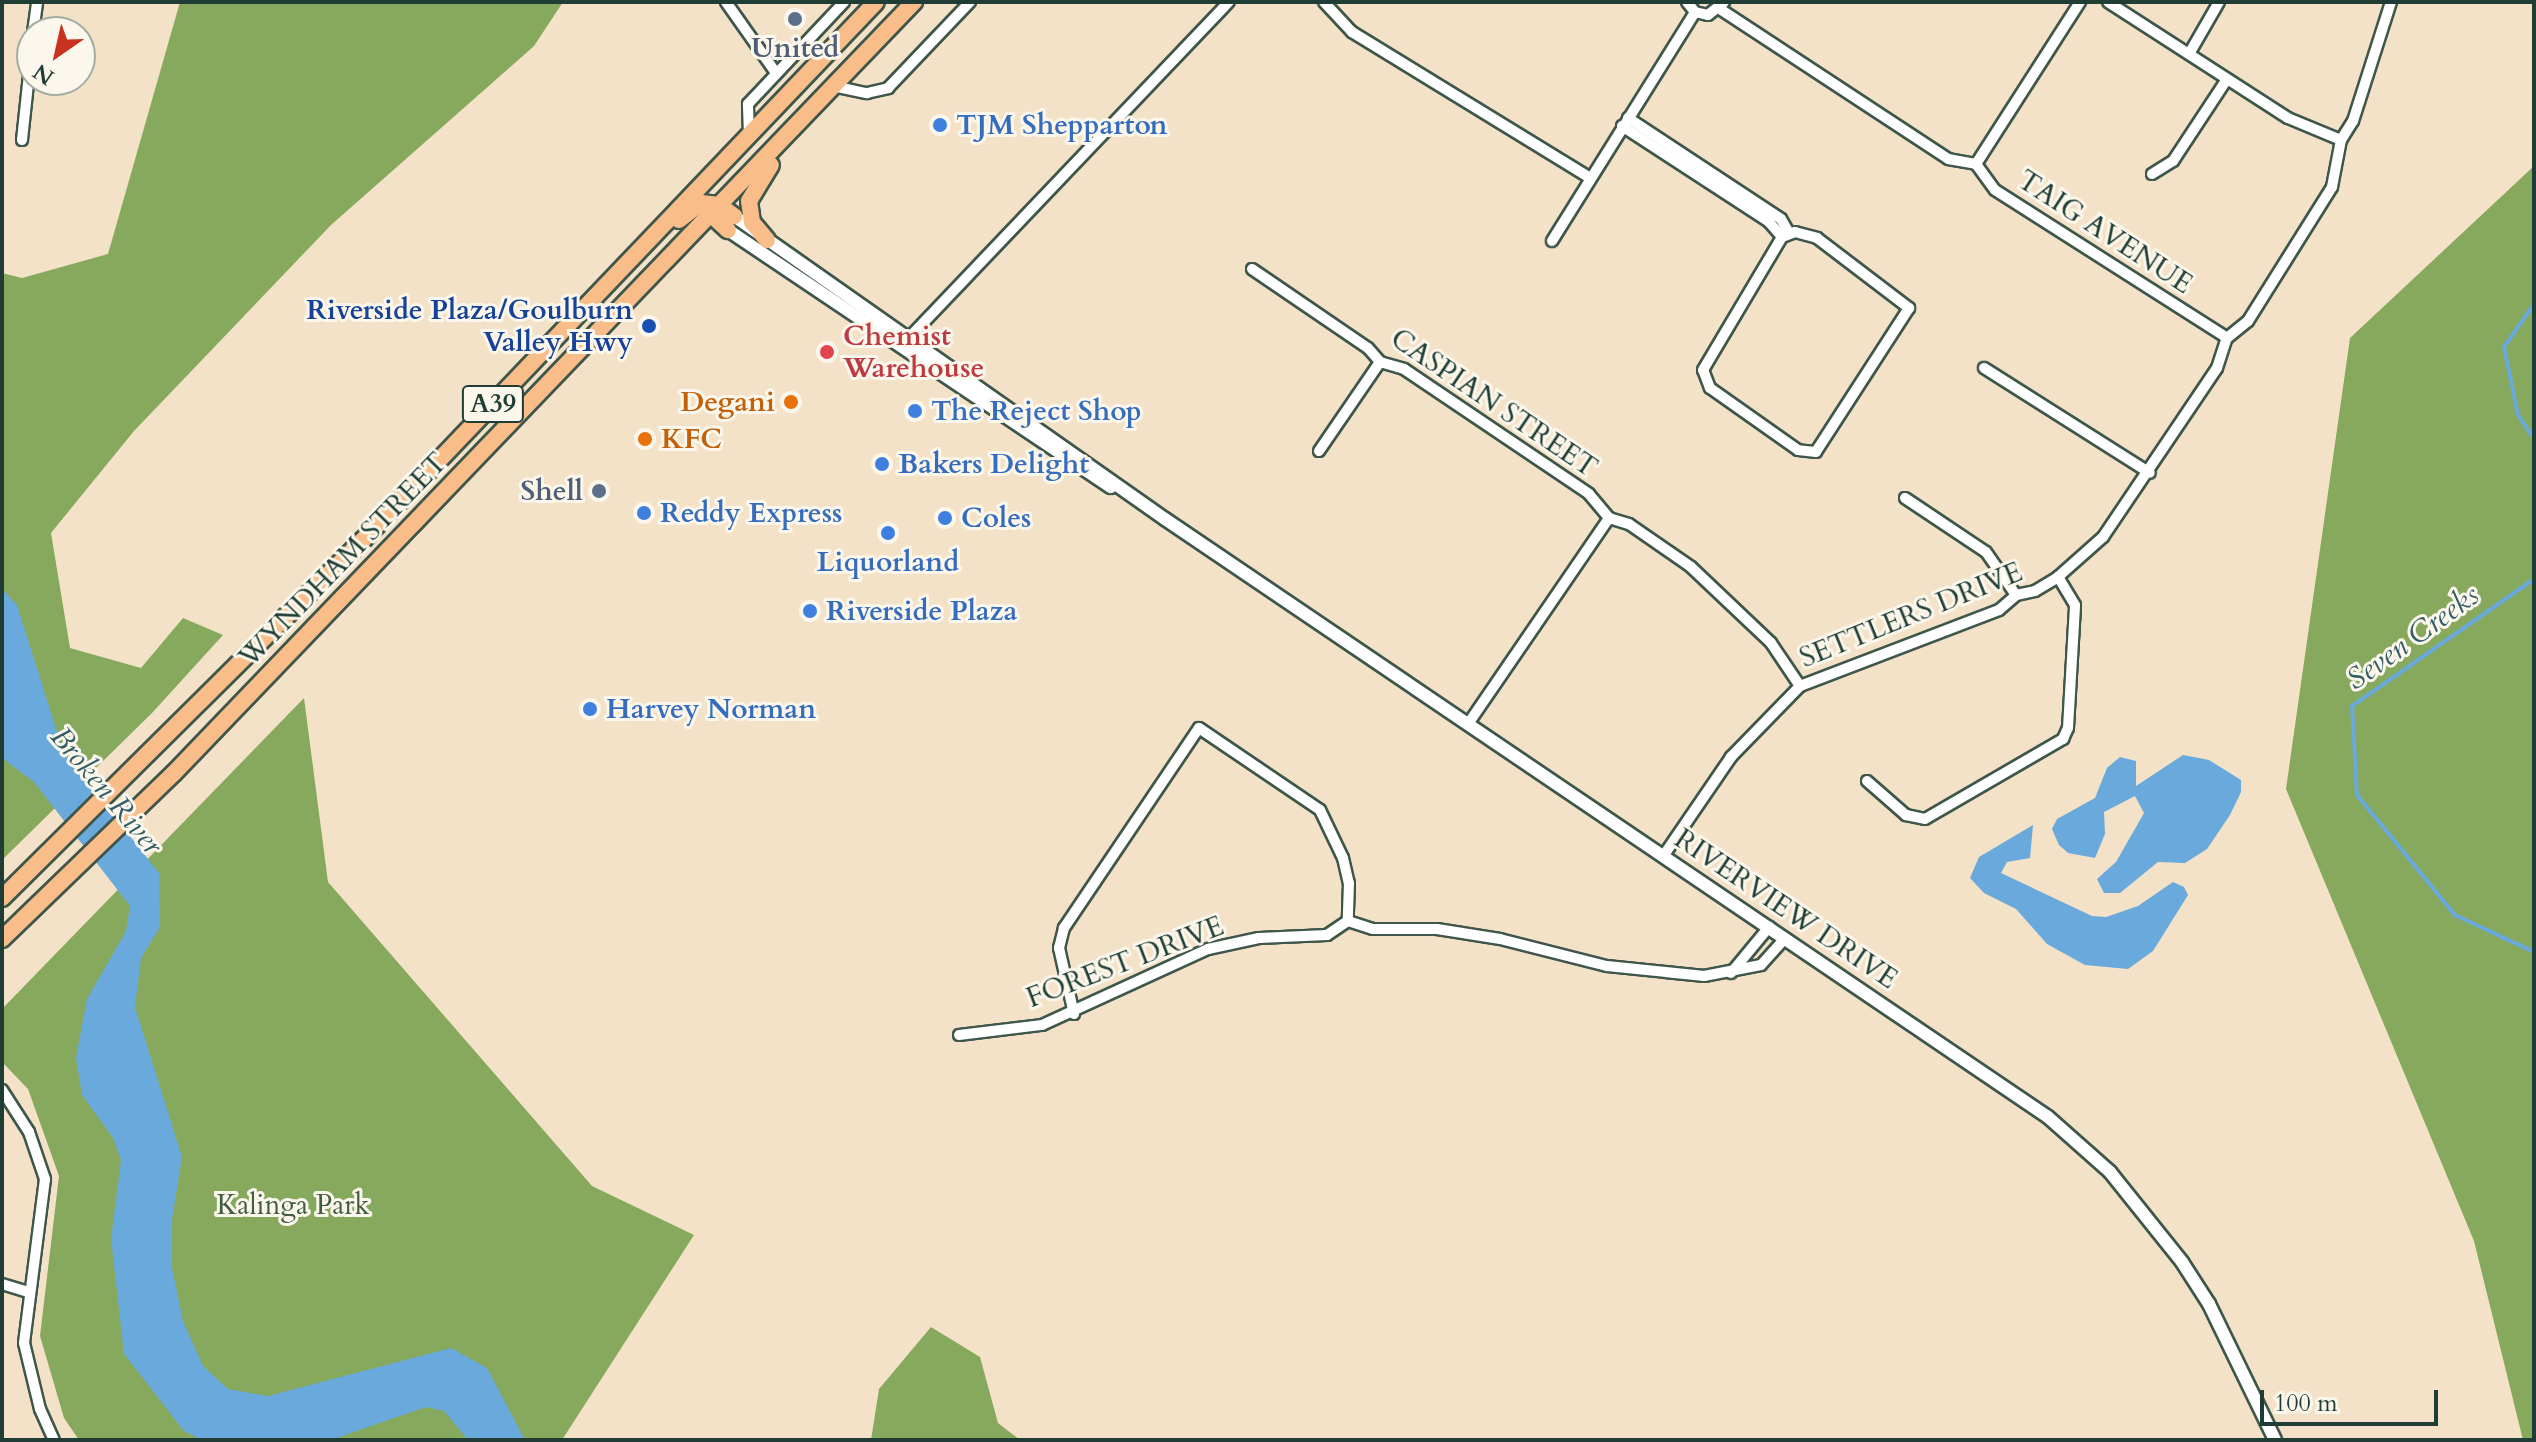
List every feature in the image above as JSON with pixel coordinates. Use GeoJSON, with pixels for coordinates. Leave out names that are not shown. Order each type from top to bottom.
{"type":"FeatureCollection","features":[{"type":"Feature","properties":{"kind":"highway","name":"WYNDHAM STREET"},"geometry":{"type":"LineString","coordinates":[[2,898],[391,511],[876,2]]}},
{"type":"Feature","properties":{"kind":"highway","name":"WYNDHAM STREET"},"geometry":{"type":"LineString","coordinates":[[2,939],[174,773],[433,505],[709,208],[914,2]]}},
{"type":"Feature","properties":{"kind":"highway"},"geometry":{"type":"LineString","coordinates":[[767,240],[749,213],[751,191],[812,120],[832,87]]}},
{"type":"Feature","properties":{"kind":"highway"},"geometry":{"type":"LineString","coordinates":[[712,174],[702,187],[709,208],[731,223]]}},
{"type":"Feature","properties":{"kind":"highway"},"geometry":{"type":"LineString","coordinates":[[557,337],[709,208]]}},
{"type":"Feature","properties":{"kind":"highway"},"geometry":{"type":"LineString","coordinates":[[391,511],[433,505]]}},
{"type":"Feature","properties":{"kind":"highway"},"geometry":{"type":"LineString","coordinates":[[281,623],[292,628],[322,620]]}},
{"type":"Feature","properties":{"kind":"street"},"geometry":{"type":"LineString","coordinates":[[726,2],[776,73]]}},
{"type":"Feature","properties":{"kind":"street"},"geometry":{"type":"LineString","coordinates":[[749,135],[748,104],[844,2]]}},
{"type":"Feature","properties":{"kind":"street"},"geometry":{"type":"LineString","coordinates":[[832,87],[867,93],[888,88],[970,2]]}},
{"type":"Feature","properties":{"kind":"street"},"geometry":{"type":"LineString","coordinates":[[900,348],[1229,2]]}},
{"type":"Feature","properties":{"kind":"street"},"geometry":{"type":"LineString","coordinates":[[1324,2],[1352,32],[1589,177]]}},
{"type":"Feature","properties":{"kind":"street"},"geometry":{"type":"LineString","coordinates":[[1687,2],[1695,12],[1708,15],[1722,5],[1948,159],[1976,164],[2080,2]]}},
{"type":"Feature","properties":{"kind":"street"},"geometry":{"type":"LineString","coordinates":[[2108,2],[2288,118],[2341,140]]}},
{"type":"Feature","properties":{"kind":"street"},"geometry":{"type":"LineString","coordinates":[[2189,54],[2219,2]]}},
{"type":"Feature","properties":{"kind":"street","name":"SETTLERS DRIVE"},"geometry":{"type":"LineString","coordinates":[[1664,855],[1731,757],[1800,686],[1991,613],[2016,595],[2035,591],[2058,577],[2103,537],[2150,473],[2217,368],[2227,338],[2248,321],[2332,187],[2341,140],[2353,121],[2391,2]]}},
{"type":"Feature","properties":{"kind":"street"},"geometry":{"type":"LineString","coordinates":[[1552,241],[1589,177],[1695,12]]}},
{"type":"Feature","properties":{"kind":"street"},"geometry":{"type":"LineString","coordinates":[[2152,174],[2173,161],[2227,79]]}},
{"type":"Feature","properties":{"kind":"street"},"geometry":{"type":"LineString","coordinates":[[22,140],[27,96]]}},
{"type":"Feature","properties":{"kind":"street"},"geometry":{"type":"LineString","coordinates":[[1625,122],[1781,219],[1786,235],[1703,370],[1710,388],[1798,450],[1816,452],[1909,308],[1817,238],[1786,235]]}},
{"type":"Feature","properties":{"kind":"street","name":"TAIG AVENUE"},"geometry":{"type":"LineString","coordinates":[[1976,164],[1995,190],[2227,338]]}},
{"type":"Feature","properties":{"kind":"street","name":"RIVERVIEW DRIVE"},"geometry":{"type":"LineString","coordinates":[[731,223],[900,348],[1059,456],[1165,519]]}},
{"type":"Feature","properties":{"kind":"street","name":"RIVERVIEW DRIVE"},"geometry":{"type":"LineString","coordinates":[[731,223],[767,240],[1165,519],[2048,1117],[2110,1172],[2162,1233],[2209,1304],[2275,1440]]}},
{"type":"Feature","properties":{"kind":"street","name":"CASPIAN STREET"},"geometry":{"type":"LineString","coordinates":[[1252,269],[1368,348],[1380,362],[1404,369],[1589,494],[1609,518],[1629,524],[1691,567],[1771,643],[1800,686]]}},
{"type":"Feature","properties":{"kind":"street"},"geometry":{"type":"LineString","coordinates":[[1319,451],[1380,362]]}},
{"type":"Feature","properties":{"kind":"street"},"geometry":{"type":"LineString","coordinates":[[1984,368],[2150,473]]}},
{"type":"Feature","properties":{"kind":"street"},"geometry":{"type":"LineString","coordinates":[[1905,498],[1986,552],[2016,595]]}},
{"type":"Feature","properties":{"kind":"street"},"geometry":{"type":"LineString","coordinates":[[1468,724],[1609,518]]}},
{"type":"Feature","properties":{"kind":"street"},"geometry":{"type":"LineString","coordinates":[[1867,781],[1906,815],[1925,819],[2063,739],[2068,728],[2075,605],[2058,577]]}},
{"type":"Feature","properties":{"kind":"street"},"geometry":{"type":"LineString","coordinates":[[1074,1014],[1059,948],[1064,928],[1199,728],[1320,810],[1343,858],[1349,883],[1348,921],[1373,929],[1437,929],[1500,939],[1607,966],[1729,975],[1761,965],[1785,938]]}},
{"type":"Feature","properties":{"kind":"street","name":"FOREST DRIVE"},"geometry":{"type":"LineString","coordinates":[[959,1035],[1042,1025],[1074,1014],[1208,949],[1259,938],[1327,935],[1348,921]]}},
{"type":"Feature","properties":{"kind":"street"},"geometry":{"type":"LineString","coordinates":[[1729,975],[1769,927]]}},
{"type":"Feature","properties":{"kind":"street"},"geometry":{"type":"LineString","coordinates":[[2,1090],[29,1132],[45,1179],[28,1292],[24,1343],[40,1409],[54,1440]]}},
{"type":"Feature","properties":{"kind":"street"},"geometry":{"type":"LineString","coordinates":[[2,1284],[28,1292]]}},
{"type":"Feature","properties":{"kind":"green space"},"geometry":{"type":"Polygon","coordinates":[[[180,2],[563,2],[534,46],[331,225],[134,431],[51,533],[70,648],[141,668],[183,618],[223,635],[152,713],[2,860],[2,273],[22,278],[108,254],[180,2]]]}},
{"type":"Feature","properties":{"kind":"green space"},"geometry":{"type":"Polygon","coordinates":[[[2534,166],[2534,1440],[2523,1440],[2474,1241],[2286,789],[2350,338],[2534,166]]]}},
{"type":"Feature","properties":{"kind":"green space","name":"Kalinga Park"},"geometry":{"type":"Polygon","coordinates":[[[304,698],[328,882],[592,1186],[694,1235],[562,1440],[79,1440],[64,1418],[40,1336],[59,1176],[28,1089],[2,1062],[2,1009],[304,698]]]}},
{"type":"Feature","properties":{"kind":"green space"},"geometry":{"type":"Polygon","coordinates":[[[931,1327],[980,1357],[998,1423],[1020,1440],[871,1440],[879,1389],[931,1327]]]}},
{"type":"Feature","properties":{"kind":"water"},"geometry":{"type":"Polygon","coordinates":[[[2,589],[17,605],[63,751],[159,873],[160,927],[141,958],[135,1007],[182,1157],[172,1219],[172,1268],[183,1321],[203,1366],[228,1389],[268,1396],[451,1348],[487,1368],[525,1440],[468,1440],[444,1411],[426,1407],[331,1440],[202,1440],[184,1431],[124,1354],[111,1239],[121,1160],[113,1138],[82,1095],[76,1058],[87,999],[126,931],[130,906],[34,782],[2,758],[2,589]]]}},
{"type":"Feature","properties":{"kind":"water"},"geometry":{"type":"Polygon","coordinates":[[[2183,755],[2209,760],[2241,780],[2241,792],[2230,815],[2207,849],[2185,863],[2158,862],[2120,893],[2104,893],[2097,879],[2116,862],[2144,813],[2135,796],[2104,812],[2105,834],[2095,858],[2068,853],[2059,845],[2052,829],[2057,819],[2095,798],[2107,768],[2120,757],[2136,761],[2136,786],[2183,755]]]}},
{"type":"Feature","properties":{"kind":"water"},"geometry":{"type":"Polygon","coordinates":[[[2033,825],[2030,858],[2007,862],[2001,873],[2092,916],[2106,917],[2138,906],[2173,882],[2184,887],[2188,895],[2153,951],[2128,969],[2085,965],[2047,944],[2016,909],[1984,893],[1970,878],[1979,857],[2033,825]]]}},
{"type":"Feature","properties":{"kind":"waterway","name":"Seven Creeks"},"geometry":{"type":"LineString","coordinates":[[2534,304],[2504,347],[2518,415],[2534,439]]}},
{"type":"Feature","properties":{"kind":"waterway","name":"Seven Creeks"},"geometry":{"type":"LineString","coordinates":[[2534,579],[2352,706],[2357,795],[2455,915],[2534,952]]}},
{"type":"Feature","properties":{"kind":"place","name":"United"},"geometry":{"type":"Point","coordinates":[795,19]}},
{"type":"Feature","properties":{"kind":"place","name":"TJM Shepparton"},"geometry":{"type":"Point","coordinates":[940,125]}},
{"type":"Feature","properties":{"kind":"place","name":"Riverside Plaza/Goulburn Valley Hwy"},"geometry":{"type":"Point","coordinates":[649,326]}},
{"type":"Feature","properties":{"kind":"place","name":"Chemist Warehouse"},"geometry":{"type":"Point","coordinates":[827,352]}},
{"type":"Feature","properties":{"kind":"place","name":"Degani"},"geometry":{"type":"Point","coordinates":[791,402]}},
{"type":"Feature","properties":{"kind":"place","name":"The Reject Shop"},"geometry":{"type":"Point","coordinates":[915,411]}},
{"type":"Feature","properties":{"kind":"place","name":"KFC"},"geometry":{"type":"Point","coordinates":[645,439]}},
{"type":"Feature","properties":{"kind":"place","name":"Bakers Delight"},"geometry":{"type":"Point","coordinates":[882,464]}},
{"type":"Feature","properties":{"kind":"place","name":"Shell"},"geometry":{"type":"Point","coordinates":[599,491]}},
{"type":"Feature","properties":{"kind":"place","name":"Reddy Express"},"geometry":{"type":"Point","coordinates":[644,513]}},
{"type":"Feature","properties":{"kind":"place","name":"Coles"},"geometry":{"type":"Point","coordinates":[945,518]}},
{"type":"Feature","properties":{"kind":"place","name":"Liquorland"},"geometry":{"type":"Point","coordinates":[888,533]}},
{"type":"Feature","properties":{"kind":"place","name":"Riverside Plaza"},"geometry":{"type":"Point","coordinates":[810,611]}},
{"type":"Feature","properties":{"kind":"place","name":"Harvey Norman"},"geometry":{"type":"Point","coordinates":[590,709]}},
{"type":"Feature","properties":{"kind":"water label","name":"Broken River"},"geometry":{"type":"Point","coordinates":[106,791]}}]}
